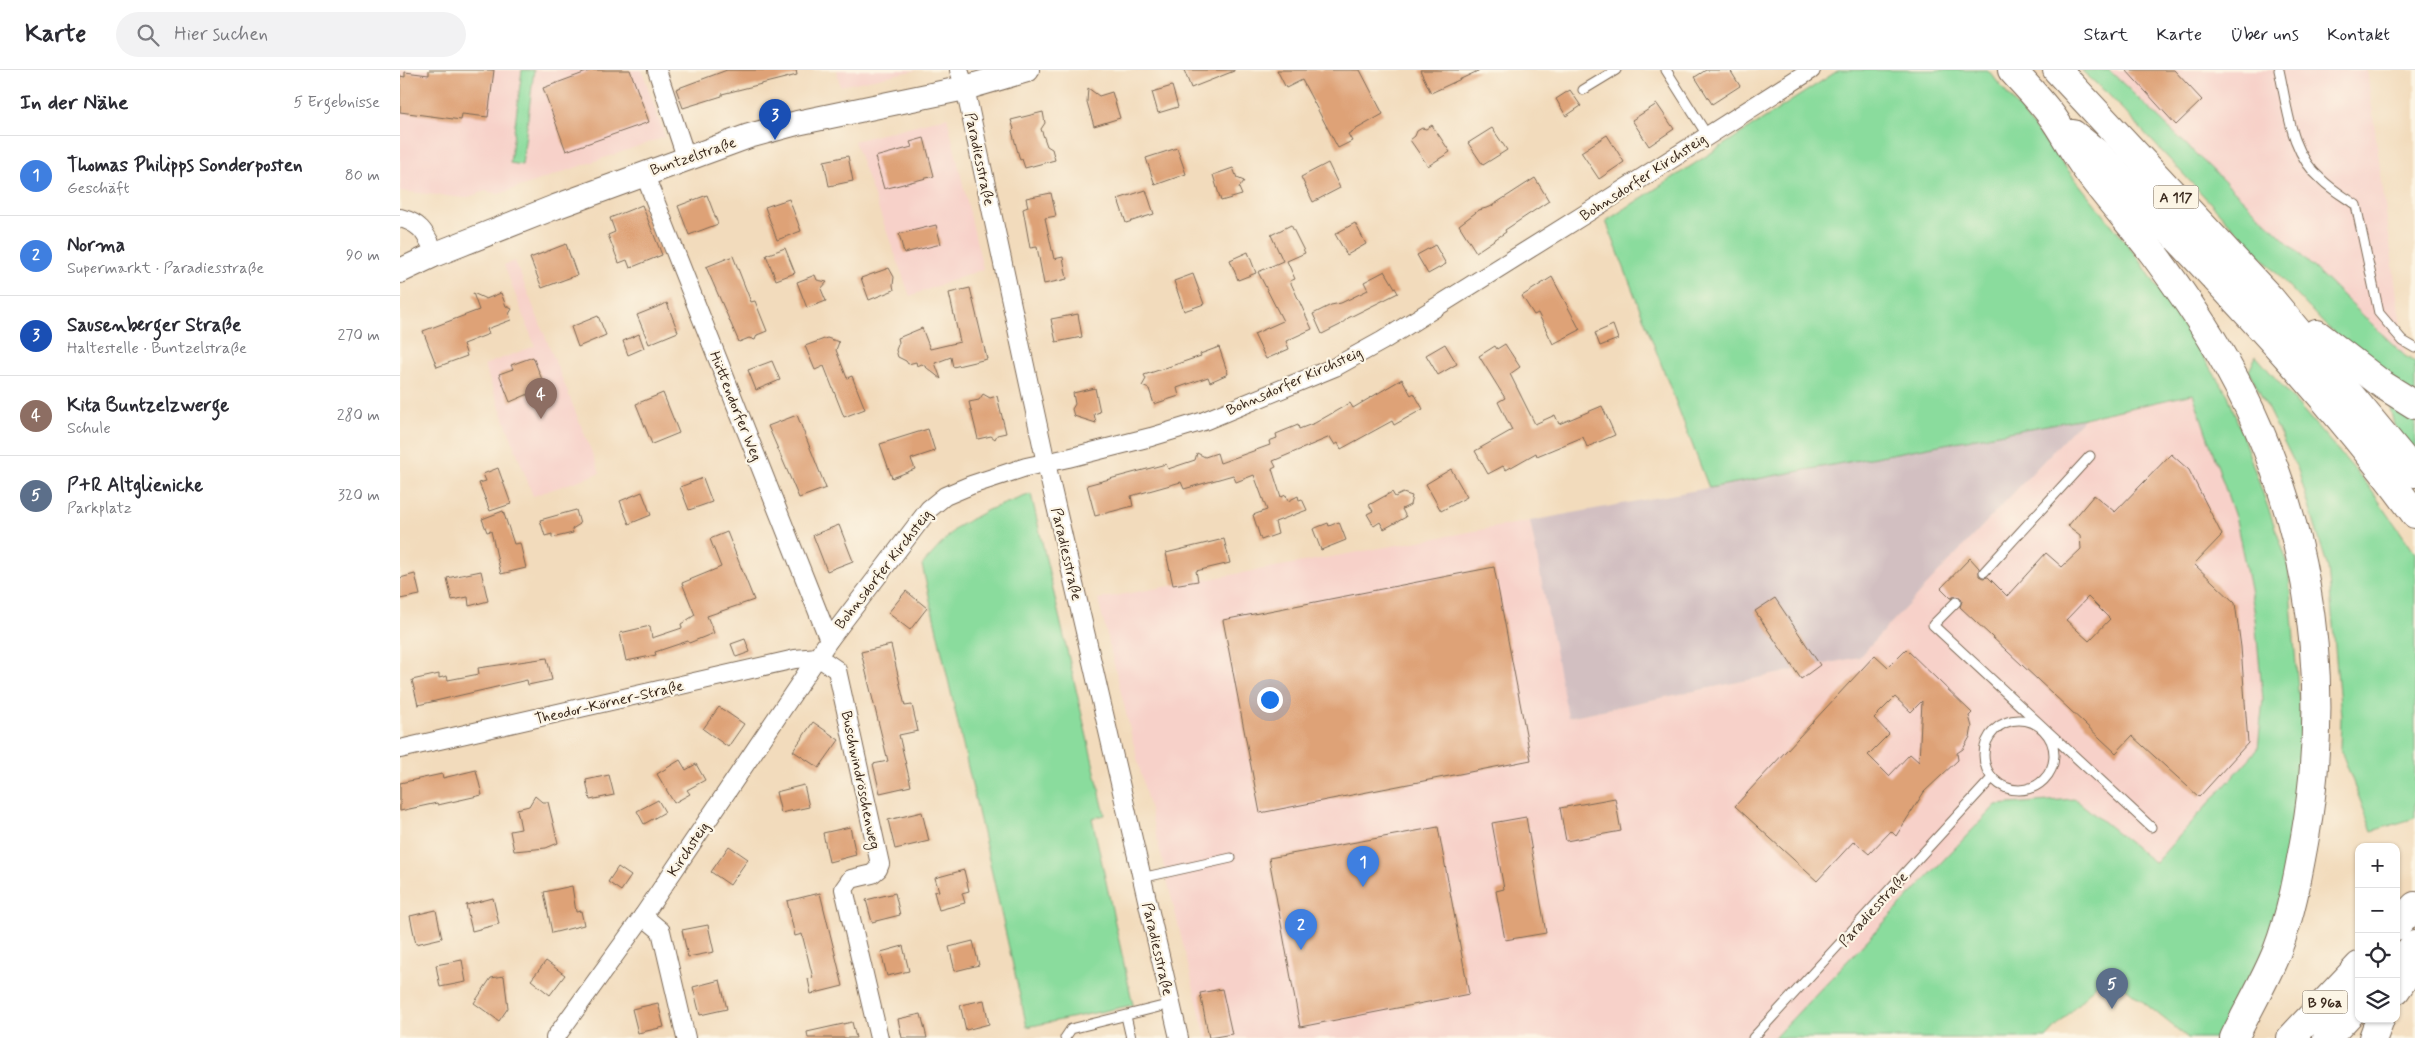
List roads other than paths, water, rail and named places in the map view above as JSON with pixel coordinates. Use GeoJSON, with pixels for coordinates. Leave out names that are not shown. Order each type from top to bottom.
{"type":"FeatureCollection","features":[{"type":"Feature","properties":{"kind":"main road"},"geometry":{"type":"LineString","coordinates":[[2012,70],[2053,118],[2084,168],[2153,252],[2216,346],[2246,400],[2270,456],[2290,512],[2303,565],[2314,638],[2317,688],[2317,743],[2313,791],[2292,905],[2276,952],[2234,1038]]}},
{"type":"Feature","properties":{"kind":"main road","name":"A 117"},"geometry":{"type":"LineString","coordinates":[[2057,70],[2270,298]]}},
{"type":"Feature","properties":{"kind":"main road"},"geometry":{"type":"LineString","coordinates":[[2053,118],[2098,154],[2251,318],[2324,400],[2391,481],[2415,514]]}},
{"type":"Feature","properties":{"kind":"main road"},"geometry":{"type":"LineString","coordinates":[[2270,298],[2382,385],[2415,405]]}},
{"type":"Feature","properties":{"kind":"main road"},"geometry":{"type":"LineString","coordinates":[[2270,298],[2415,473]]}},
{"type":"Feature","properties":{"kind":"main road"},"geometry":{"type":"LineString","coordinates":[[2400,922],[2415,906]]}},
{"type":"Feature","properties":{"kind":"main road"},"geometry":{"type":"LineString","coordinates":[[2400,961],[2415,945]]}},
{"type":"Feature","properties":{"kind":"main road"},"geometry":{"type":"LineString","coordinates":[[2400,984],[2415,962]]}},
{"type":"Feature","properties":{"kind":"main road","name":"B 96a"},"geometry":{"type":"LineString","coordinates":[[2291,1038],[2355,970]]}},
{"type":"Feature","properties":{"kind":"main road","name":"B 96a"},"geometry":{"type":"LineString","coordinates":[[2326,1038],[2355,1008]]}},
{"type":"Feature","properties":{"kind":"main road"},"geometry":{"type":"LineString","coordinates":[[2373,1038],[2379,1023]]}},
{"type":"Feature","properties":{"kind":"street"},"geometry":{"type":"LineString","coordinates":[[657,70],[686,157]]}},
{"type":"Feature","properties":{"kind":"street","name":"Buntzelstraße"},"geometry":{"type":"LineString","coordinates":[[400,271],[436,254],[686,157],[790,125],[962,79],[1027,70]]}},
{"type":"Feature","properties":{"kind":"street","name":"Bohnsdorfer Kirchsteig"},"geometry":{"type":"LineString","coordinates":[[818,657],[929,509],[945,496],[1026,467],[1046,464],[1151,437],[1204,421],[1334,367],[1389,337],[1811,70]]}},
{"type":"Feature","properties":{"kind":"street","name":"Paradiesstraße"},"geometry":{"type":"LineString","coordinates":[[962,79],[1046,464],[1179,1038]]}},
{"type":"Feature","properties":{"kind":"street","name":"Hüttendorfer Weg"},"geometry":{"type":"LineString","coordinates":[[644,173],[829,640]]}},
{"type":"Feature","properties":{"kind":"street"},"geometry":{"type":"LineString","coordinates":[[400,218],[412,221],[422,229],[436,254]]}},
{"type":"Feature","properties":{"kind":"street","name":"Theodor-Körner-Straße"},"geometry":{"type":"LineString","coordinates":[[400,748],[795,659],[818,657]]}},
{"type":"Feature","properties":{"kind":"street","name":"Kirchsteig"},"geometry":{"type":"LineString","coordinates":[[555,1038],[643,916],[818,657]]}},
{"type":"Feature","properties":{"kind":"street","name":"Buschwindröschenweg"},"geometry":{"type":"LineString","coordinates":[[818,657],[837,670],[880,864],[878,869],[872,874],[851,879],[844,889],[880,1038]]}},
{"type":"Feature","properties":{"kind":"street"},"geometry":{"type":"LineString","coordinates":[[643,916],[661,930],[686,1038]]}},
{"type":"Feature","properties":{"kind":"lane"},"geometry":{"type":"LineString","coordinates":[[1583,90],[1616,70]]}},
{"type":"Feature","properties":{"kind":"lane"},"geometry":{"type":"LineString","coordinates":[[1666,70],[1707,135]]}},
{"type":"Feature","properties":{"kind":"lane"},"geometry":{"type":"LineString","coordinates":[[2279,70],[2295,142],[2302,158],[2321,180],[2356,205],[2379,313],[2403,342],[2415,348]]}},
{"type":"Feature","properties":{"kind":"lane"},"geometry":{"type":"LineString","coordinates":[[1984,572],[2090,456]]}},
{"type":"Feature","properties":{"kind":"lane"},"geometry":{"type":"LineString","coordinates":[[1956,602],[1933,625],[2151,827]]}},
{"type":"Feature","properties":{"kind":"lane"},"geometry":{"type":"LineString","coordinates":[[2013,720],[2024,720],[2043,728],[2050,737],[2055,754],[2051,771],[2045,780],[2035,787],[2018,790],[2001,786],[1992,778],[1987,769],[1984,754],[1988,738],[1994,730],[2013,720]]}},
{"type":"Feature","properties":{"kind":"lane","name":"Paradiesstraße"},"geometry":{"type":"LineString","coordinates":[[1753,1038],[1992,778]]}},
{"type":"Feature","properties":{"kind":"lane"},"geometry":{"type":"LineString","coordinates":[[1141,878],[1231,858]]}},
{"type":"Feature","properties":{"kind":"lane"},"geometry":{"type":"LineString","coordinates":[[1065,1038],[1071,1029],[1171,1004]]}},
{"type":"Feature","properties":{"kind":"lane"},"geometry":{"type":"LineString","coordinates":[[1126,1016],[1131,1038]]}},
{"type":"Feature","properties":{"kind":"place","name":"Sausenberger Straße"},"geometry":{"type":"Point","coordinates":[775,140]}},
{"type":"Feature","properties":{"kind":"place","name":"Kita Buntzelzwerge"},"geometry":{"type":"Point","coordinates":[541,419]}},
{"type":"Feature","properties":{"kind":"place","name":"Thomas Philipps Sonderposten"},"geometry":{"type":"Point","coordinates":[1363,887]}},
{"type":"Feature","properties":{"kind":"place","name":"Norma"},"geometry":{"type":"Point","coordinates":[1301,950]}},
{"type":"Feature","properties":{"kind":"place","name":"P+R Altglienicke"},"geometry":{"type":"Point","coordinates":[2112,1009]}}]}
